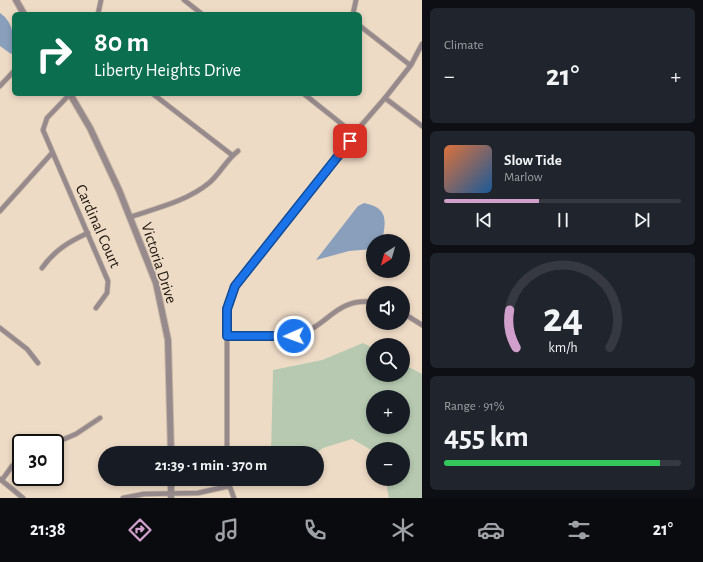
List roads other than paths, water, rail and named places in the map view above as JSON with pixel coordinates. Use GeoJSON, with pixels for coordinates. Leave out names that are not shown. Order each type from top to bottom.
{"type":"FeatureCollection","features":[{"type":"Feature","properties":{"kind":"street"},"geometry":{"type":"LineString","coordinates":[[16,0],[23,12]]}},
{"type":"Feature","properties":{"kind":"street"},"geometry":{"type":"LineString","coordinates":[[98,12],[101,0]]}},
{"type":"Feature","properties":{"kind":"street"},"geometry":{"type":"LineString","coordinates":[[184,0],[199,12]]}},
{"type":"Feature","properties":{"kind":"street"},"geometry":{"type":"LineString","coordinates":[[353,12],[356,0]]}},
{"type":"Feature","properties":{"kind":"street"},"geometry":{"type":"LineString","coordinates":[[362,28],[410,66]]}},
{"type":"Feature","properties":{"kind":"street"},"geometry":{"type":"LineString","coordinates":[[227,446],[227,309],[235,286],[350,141],[352,136],[410,66],[422,44]]}},
{"type":"Feature","properties":{"kind":"street"},"geometry":{"type":"LineString","coordinates":[[0,86],[12,73]]}},
{"type":"Feature","properties":{"kind":"street","name":"Cardinal Court"},"geometry":{"type":"LineString","coordinates":[[68,96],[44,124],[44,133],[109,284],[107,293],[96,308]]}},
{"type":"Feature","properties":{"kind":"street","name":"Victoria Drive"},"geometry":{"type":"LineString","coordinates":[[71,96],[100,148],[130,217],[156,283],[168,340],[171,446]]}},
{"type":"Feature","properties":{"kind":"street"},"geometry":{"type":"LineString","coordinates":[[156,96],[232,155]]}},
{"type":"Feature","properties":{"kind":"street"},"geometry":{"type":"LineString","coordinates":[[307,96],[348,129],[352,136]]}},
{"type":"Feature","properties":{"kind":"street"},"geometry":{"type":"LineString","coordinates":[[385,98],[422,126]]}},
{"type":"Feature","properties":{"kind":"street"},"geometry":{"type":"LineString","coordinates":[[130,217],[196,193],[210,182],[232,155],[238,151]]}},
{"type":"Feature","properties":{"kind":"street"},"geometry":{"type":"LineString","coordinates":[[0,211],[52,153]]}},
{"type":"Feature","properties":{"kind":"street"},"geometry":{"type":"LineString","coordinates":[[42,268],[50,257],[59,249],[88,233]]}},
{"type":"Feature","properties":{"kind":"street"},"geometry":{"type":"LineString","coordinates":[[227,336],[294,336],[308,331],[334,311],[359,302],[366,302]]}},
{"type":"Feature","properties":{"kind":"street"},"geometry":{"type":"LineString","coordinates":[[410,317],[422,325]]}},
{"type":"Feature","properties":{"kind":"street"},"geometry":{"type":"LineString","coordinates":[[1,331],[27,349],[38,363]]}},
{"type":"Feature","properties":{"kind":"street"},"geometry":{"type":"LineString","coordinates":[[64,439],[76,434],[100,418]]}},
{"type":"Feature","properties":{"kind":"street"},"geometry":{"type":"LineString","coordinates":[[12,466],[1,480],[23,498]]}},
{"type":"Feature","properties":{"kind":"street"},"geometry":{"type":"LineString","coordinates":[[123,498],[144,494],[171,496],[206,492],[228,486],[234,498]]}},
{"type":"Feature","properties":{"kind":"water"},"geometry":{"type":"Polygon","coordinates":[[[0,13],[8,21],[12,30],[12,53],[11,54],[0,46],[0,13]]]}},
{"type":"Feature","properties":{"kind":"water"},"geometry":{"type":"Polygon","coordinates":[[[364,203],[372,205],[382,212],[385,222],[383,234],[366,234],[366,250],[349,251],[316,260],[358,206],[364,203]]]}}]}
